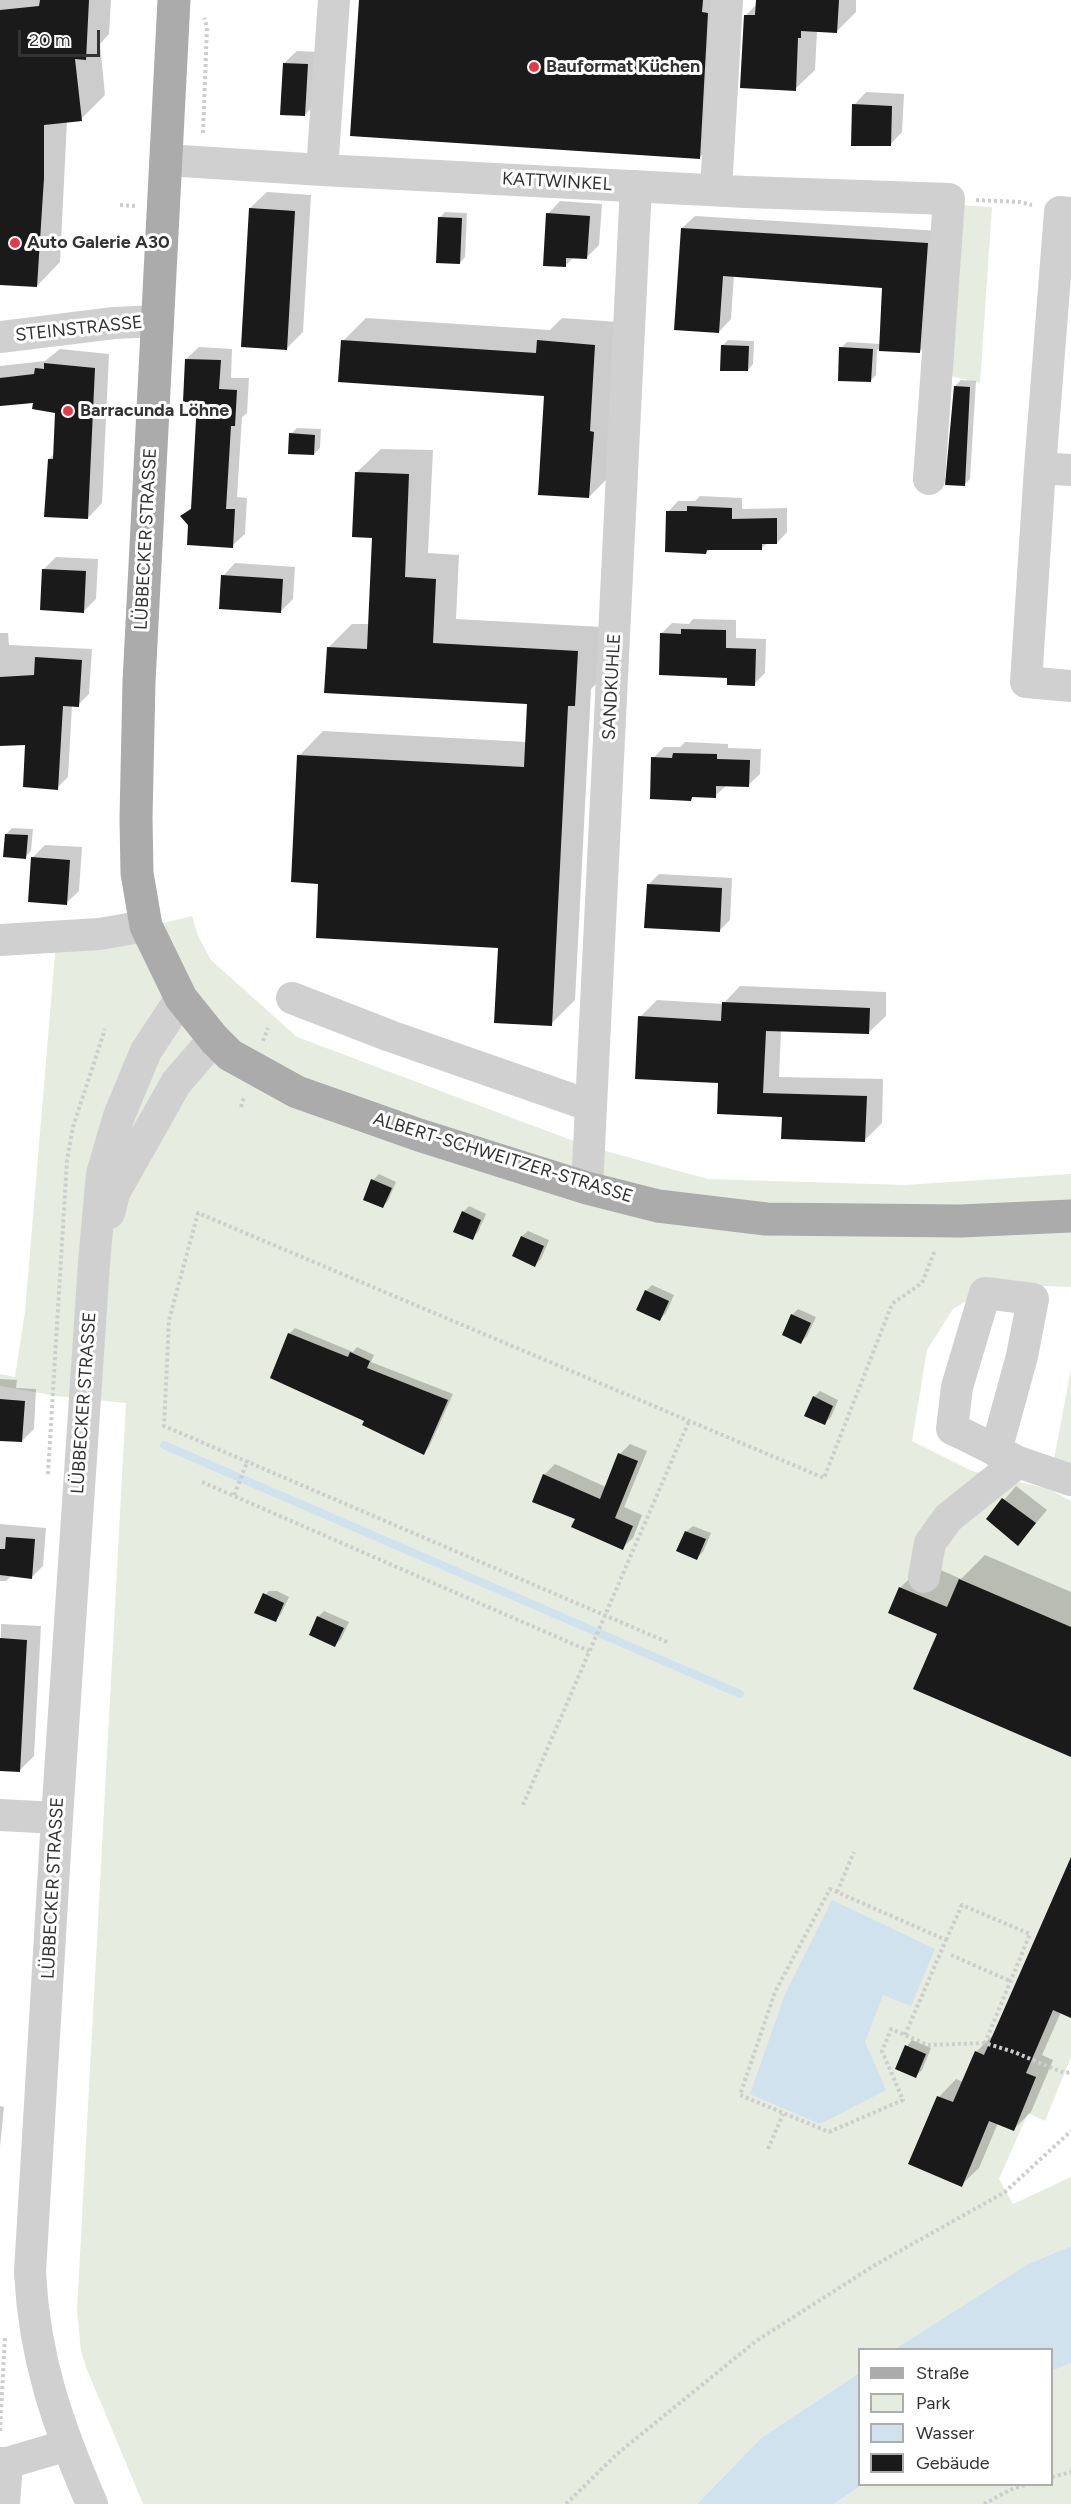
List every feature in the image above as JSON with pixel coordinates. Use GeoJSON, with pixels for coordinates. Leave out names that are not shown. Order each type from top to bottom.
{"type":"FeatureCollection","features":[{"type":"Feature","properties":{"kind":"main road","name":"LÜBBECKER STRASSE"},"geometry":{"type":"LineString","coordinates":[[188,4],[166,160],[139,682],[136,795],[138,873],[146,926],[181,998],[230,1055],[297,1092]]}},
{"type":"Feature","properties":{"kind":"main road","name":"ALBERT-SCHWEITZER-STRASSE"},"geometry":{"type":"LineString","coordinates":[[297,1092],[587,1188],[658,1206],[766,1220],[961,1221],[1071,1216]]}},
{"type":"Feature","properties":{"kind":"street"},"geometry":{"type":"LineString","coordinates":[[322,170],[334,0]]}},
{"type":"Feature","properties":{"kind":"street"},"geometry":{"type":"LineString","coordinates":[[716,190],[727,0]]}},
{"type":"Feature","properties":{"kind":"street","name":"KATTWINKEL"},"geometry":{"type":"LineString","coordinates":[[166,160],[716,190],[949,199]]}},
{"type":"Feature","properties":{"kind":"street","name":"SANDKUHLE"},"geometry":{"type":"LineString","coordinates":[[587,1188],[636,186]]}},
{"type":"Feature","properties":{"kind":"street"},"geometry":{"type":"LineString","coordinates":[[929,479],[949,199]]}},
{"type":"Feature","properties":{"kind":"street"},"geometry":{"type":"LineString","coordinates":[[1066,213],[1040,468],[1026,682],[1071,686]]}},
{"type":"Feature","properties":{"kind":"street","name":"STEINSTRASSE"},"geometry":{"type":"LineString","coordinates":[[0,337],[114,323],[158,321]]}},
{"type":"Feature","properties":{"kind":"street"},"geometry":{"type":"LineString","coordinates":[[1040,468],[1071,470]]}},
{"type":"Feature","properties":{"kind":"street"},"geometry":{"type":"LineString","coordinates":[[0,940],[99,934],[146,926]]}},
{"type":"Feature","properties":{"kind":"street","name":"LÜBBECKER STRASSE"},"geometry":{"type":"LineString","coordinates":[[92,2504],[46,2382],[37,2343],[30,2272],[57,1818],[102,1173],[119,1116],[146,1051],[181,998]]}},
{"type":"Feature","properties":{"kind":"street"},"geometry":{"type":"LineString","coordinates":[[292,998],[390,1036],[591,1106]]}},
{"type":"Feature","properties":{"kind":"street","name":"LÜBBECKER STRASSE"},"geometry":{"type":"LineString","coordinates":[[94,1263],[114,1193],[176,1083],[214,1039]]}},
{"type":"Feature","properties":{"kind":"street"},"geometry":{"type":"LineString","coordinates":[[924,1577],[930,1543],[948,1518],[1007,1456],[1071,1480]]}},
{"type":"Feature","properties":{"kind":"street"},"geometry":{"type":"LineString","coordinates":[[0,1815],[57,1818]]}},
{"type":"Feature","properties":{"kind":"street"},"geometry":{"type":"LineString","coordinates":[[4,2504],[3,2463],[68,2445]]}},
{"type":"Feature","properties":{"kind":"path"},"geometry":{"type":"LineString","coordinates":[[188,4],[207,27],[202,161]]}},
{"type":"Feature","properties":{"kind":"path"},"geometry":{"type":"LineString","coordinates":[[949,199],[1020,202],[1066,213]]}},
{"type":"Feature","properties":{"kind":"path"},"geometry":{"type":"LineString","coordinates":[[668,1642],[248,1460],[164,1426],[169,1320],[198,1213],[824,1478],[892,1304],[922,1283],[935,1250]]}},
{"type":"Feature","properties":{"kind":"path"},"geometry":{"type":"LineString","coordinates":[[523,1805],[689,1421]]}},
{"type":"Feature","properties":{"kind":"path"},"geometry":{"type":"LineString","coordinates":[[235,1492],[248,1460]]}},
{"type":"Feature","properties":{"kind":"path"},"geometry":{"type":"LineString","coordinates":[[202,1482],[235,1492],[589,1651]]}},
{"type":"Feature","properties":{"kind":"path"},"geometry":{"type":"LineString","coordinates":[[837,1892],[854,1852]]}},
{"type":"Feature","properties":{"kind":"path"},"geometry":{"type":"LineString","coordinates":[[946,1940],[830,1889],[775,1992],[740,2095],[829,2132],[903,2100],[882,2051],[891,2029],[928,2045],[985,2043],[1014,2052],[1064,2073],[1071,2072]]}},
{"type":"Feature","properties":{"kind":"path"},"geometry":{"type":"LineString","coordinates":[[905,2035],[962,1905],[1030,1934],[985,2043]]}},
{"type":"Feature","properties":{"kind":"path"},"geometry":{"type":"LineString","coordinates":[[951,1955],[1010,1981]]}},
{"type":"Feature","properties":{"kind":"path"},"geometry":{"type":"LineString","coordinates":[[768,2150],[783,2114]]}},
{"type":"Feature","properties":{"kind":"path"},"geometry":{"type":"LineString","coordinates":[[566,2504],[617,2454],[756,2341],[875,2265],[1005,2192],[1071,2131]]}},
{"type":"Feature","properties":{"kind":"path"},"geometry":{"type":"LineString","coordinates":[[1053,2478],[1071,2472]]}},
{"type":"Feature","properties":{"kind":"path"},"geometry":{"type":"LineString","coordinates":[[984,2504],[1022,2486]]}},
{"type":"Feature","properties":{"kind":"green space"},"geometry":{"type":"Polygon","coordinates":[[[958,205],[992,207],[980,383],[947,375],[958,205]]]}},
{"type":"Feature","properties":{"kind":"green space"},"geometry":{"type":"Polygon","coordinates":[[[192,916],[198,936],[211,960],[297,1037],[587,1146],[708,1179],[906,1185],[1071,1174],[1071,1287],[995,1284],[953,1309],[927,1350],[912,1441],[972,1471],[1049,1489],[1071,1501],[1071,2057],[1045,2121],[1028,2113],[999,2179],[1013,2204],[1071,2177],[1071,2246],[1028,2264],[897,2348],[858,2348],[858,2374],[761,2438],[697,2504],[143,2504],[86,2367],[81,2351],[77,2310],[126,1403],[57,1396],[0,1386],[0,1374],[15,1377],[25,1312],[56,942],[94,940],[192,916]]]}},
{"type":"Feature","properties":{"kind":"green space"},"geometry":{"type":"Polygon","coordinates":[[[1071,1369],[1071,1470],[1053,1464],[1071,1369]]]}},
{"type":"Feature","properties":{"kind":"green space"},"geometry":{"type":"Polygon","coordinates":[[[1071,2363],[1071,2504],[834,2504],[861,2486],[1053,2486],[1053,2371],[1071,2363]]]}},
{"type":"Feature","properties":{"kind":"water"},"geometry":{"type":"Polygon","coordinates":[[[832,1900],[935,1949],[911,2006],[883,1995],[865,2042],[886,2090],[820,2124],[750,2094],[785,1994],[832,1900]]]}},
{"type":"Feature","properties":{"kind":"water"},"geometry":{"type":"Polygon","coordinates":[[[1071,2246],[1071,2363],[1053,2371],[1053,2348],[897,2348],[1028,2264],[1071,2246]]]}},
{"type":"Feature","properties":{"kind":"water"},"geometry":{"type":"Polygon","coordinates":[[[858,2374],[858,2486],[861,2486],[834,2504],[697,2504],[761,2438],[858,2374]]]}},
{"type":"Feature","properties":{"kind":"building"},"geometry":{"type":"Polygon","coordinates":[[[40,0],[89,0],[86,60],[75,59],[82,121],[44,125],[44,178],[37,287],[0,285],[0,10],[39,6],[40,0]]]}},
{"type":"Feature","properties":{"kind":"building","name":"Bauformat Küchen"},"geometry":{"type":"Polygon","coordinates":[[[359,0],[703,0],[702,12],[708,13],[700,159],[350,136],[359,0]]]}},
{"type":"Feature","properties":{"kind":"building"},"geometry":{"type":"Polygon","coordinates":[[[756,0],[839,0],[837,33],[801,31],[801,38],[798,38],[796,91],[740,88],[744,15],[755,15],[756,0]]]}},
{"type":"Feature","properties":{"kind":"building"},"geometry":{"type":"Polygon","coordinates":[[[283,63],[308,64],[305,116],[280,115],[283,63]]]}},
{"type":"Feature","properties":{"kind":"building"},"geometry":{"type":"Polygon","coordinates":[[[852,104],[892,106],[891,146],[851,146],[852,104]]]}},
{"type":"Feature","properties":{"kind":"building"},"geometry":{"type":"Polygon","coordinates":[[[249,208],[295,211],[287,350],[241,347],[249,208]]]}},
{"type":"Feature","properties":{"kind":"building"},"geometry":{"type":"Polygon","coordinates":[[[546,213],[590,216],[587,259],[566,258],[566,267],[543,266],[546,213]]]}},
{"type":"Feature","properties":{"kind":"building"},"geometry":{"type":"Polygon","coordinates":[[[438,217],[462,218],[460,264],[436,263],[438,217]]]}},
{"type":"Feature","properties":{"kind":"building"},"geometry":{"type":"Polygon","coordinates":[[[681,228],[928,243],[920,353],[879,351],[882,288],[723,276],[719,333],[674,330],[681,228]]]}},
{"type":"Feature","properties":{"kind":"building"},"geometry":{"type":"Polygon","coordinates":[[[341,340],[536,353],[537,340],[595,345],[590,431],[594,432],[589,498],[538,495],[544,396],[338,382],[341,340]]]}},
{"type":"Feature","properties":{"kind":"building"},"geometry":{"type":"Polygon","coordinates":[[[721,345],[749,346],[748,371],[720,371],[721,345]]]}},
{"type":"Feature","properties":{"kind":"building"},"geometry":{"type":"Polygon","coordinates":[[[839,347],[873,349],[871,382],[838,381],[839,347]]]}},
{"type":"Feature","properties":{"kind":"building"},"geometry":{"type":"Polygon","coordinates":[[[185,359],[221,360],[219,389],[237,390],[235,426],[231,426],[226,509],[235,509],[233,548],[187,545],[188,525],[180,516],[191,509],[197,402],[183,402],[185,359]]]}},
{"type":"Feature","properties":{"kind":"building"},"geometry":{"type":"Polygon","coordinates":[[[44,363],[95,368],[88,519],[44,517],[48,459],[53,459],[55,413],[32,409],[33,403],[0,406],[0,378],[34,374],[35,368],[44,369],[44,363]]]}},
{"type":"Feature","properties":{"kind":"building"},"geometry":{"type":"Polygon","coordinates":[[[954,386],[970,387],[965,486],[945,485],[954,386]]]}},
{"type":"Feature","properties":{"kind":"building"},"geometry":{"type":"Polygon","coordinates":[[[289,433],[315,435],[314,455],[288,454],[289,433]]]}},
{"type":"Feature","properties":{"kind":"building"},"geometry":{"type":"Polygon","coordinates":[[[355,472],[409,474],[405,577],[436,579],[433,643],[578,651],[575,706],[568,706],[552,1026],[494,1023],[498,948],[316,938],[318,884],[291,882],[297,755],[524,767],[527,704],[324,693],[327,647],[367,649],[372,538],[352,537],[355,472]]]}},
{"type":"Feature","properties":{"kind":"building"},"geometry":{"type":"Polygon","coordinates":[[[687,506],[732,508],[732,519],[777,518],[777,544],[762,544],[762,550],[707,550],[706,554],[665,552],[666,511],[687,511],[687,506]]]}},
{"type":"Feature","properties":{"kind":"building"},"geometry":{"type":"Polygon","coordinates":[[[42,569],[86,571],[84,613],[40,610],[42,569]]]}},
{"type":"Feature","properties":{"kind":"building"},"geometry":{"type":"Polygon","coordinates":[[[221,575],[283,579],[281,613],[219,609],[221,575]]]}},
{"type":"Feature","properties":{"kind":"building"},"geometry":{"type":"Polygon","coordinates":[[[681,629],[726,630],[726,648],[756,649],[755,686],[727,685],[727,678],[659,675],[660,633],[681,634],[681,629]]]}},
{"type":"Feature","properties":{"kind":"building"},"geometry":{"type":"Polygon","coordinates":[[[35,657],[82,660],[79,707],[63,706],[58,790],[23,787],[25,745],[0,746],[0,677],[34,675],[35,657]]]}},
{"type":"Feature","properties":{"kind":"building"},"geometry":{"type":"Polygon","coordinates":[[[673,753],[717,754],[717,759],[750,760],[749,787],[716,786],[716,798],[692,797],[691,801],[650,799],[651,757],[672,758],[673,753]]]}},
{"type":"Feature","properties":{"kind":"building"},"geometry":{"type":"Polygon","coordinates":[[[5,834],[28,835],[26,859],[3,857],[5,834]]]}},
{"type":"Feature","properties":{"kind":"building"},"geometry":{"type":"Polygon","coordinates":[[[31,857],[70,860],[67,905],[28,902],[31,857]]]}},
{"type":"Feature","properties":{"kind":"building"},"geometry":{"type":"Polygon","coordinates":[[[647,884],[722,888],[720,932],[644,928],[647,884]]]}},
{"type":"Feature","properties":{"kind":"building"},"geometry":{"type":"Polygon","coordinates":[[[722,1002],[870,1008],[869,1034],[766,1031],[763,1093],[867,1096],[865,1142],[781,1139],[782,1117],[717,1114],[718,1083],[635,1079],[638,1016],[721,1021],[722,1002]]]}},
{"type":"Feature","properties":{"kind":"building"},"geometry":{"type":"Polygon","coordinates":[[[371,1179],[392,1188],[383,1208],[363,1200],[371,1179]]]}},
{"type":"Feature","properties":{"kind":"building"},"geometry":{"type":"Polygon","coordinates":[[[462,1211],[481,1220],[473,1240],[453,1232],[462,1211]]]}},
{"type":"Feature","properties":{"kind":"building"},"geometry":{"type":"Polygon","coordinates":[[[521,1236],[544,1246],[535,1267],[512,1256],[521,1236]]]}},
{"type":"Feature","properties":{"kind":"building"},"geometry":{"type":"Polygon","coordinates":[[[645,1290],[669,1301],[660,1321],[636,1310],[645,1290]]]}},
{"type":"Feature","properties":{"kind":"building"},"geometry":{"type":"Polygon","coordinates":[[[791,1314],[811,1323],[801,1344],[782,1335],[791,1314]]]}},
{"type":"Feature","properties":{"kind":"building"},"geometry":{"type":"Polygon","coordinates":[[[288,1333],[348,1357],[350,1352],[370,1361],[367,1368],[448,1400],[424,1455],[362,1425],[364,1421],[270,1378],[288,1333]]]}},
{"type":"Feature","properties":{"kind":"building"},"geometry":{"type":"Polygon","coordinates":[[[813,1396],[833,1406],[825,1425],[804,1416],[813,1396]]]}},
{"type":"Feature","properties":{"kind":"building"},"geometry":{"type":"Polygon","coordinates":[[[0,1399],[25,1401],[22,1442],[0,1441],[0,1399]]]}},
{"type":"Feature","properties":{"kind":"building"},"geometry":{"type":"Polygon","coordinates":[[[618,1453],[638,1461],[615,1518],[633,1526],[623,1550],[571,1527],[575,1519],[532,1502],[543,1474],[600,1499],[618,1453]]]}},
{"type":"Feature","properties":{"kind":"building"},"geometry":{"type":"Polygon","coordinates":[[[1002,1498],[1036,1523],[1018,1546],[986,1519],[1002,1498]]]}},
{"type":"Feature","properties":{"kind":"building"},"geometry":{"type":"Polygon","coordinates":[[[685,1531],[706,1539],[697,1560],[676,1551],[685,1531]]]}},
{"type":"Feature","properties":{"kind":"building"},"geometry":{"type":"Polygon","coordinates":[[[6,1537],[35,1539],[32,1579],[0,1575],[0,1549],[5,1549],[6,1537]]]}},
{"type":"Feature","properties":{"kind":"building"},"geometry":{"type":"Polygon","coordinates":[[[959,1579],[1071,1627],[1071,1757],[913,1689],[937,1634],[888,1613],[899,1587],[947,1607],[959,1579]]]}},
{"type":"Feature","properties":{"kind":"building"},"geometry":{"type":"Polygon","coordinates":[[[263,1593],[284,1603],[276,1622],[254,1613],[263,1593]]]}},
{"type":"Feature","properties":{"kind":"building"},"geometry":{"type":"Polygon","coordinates":[[[317,1616],[344,1628],[335,1647],[309,1635],[317,1616]]]}},
{"type":"Feature","properties":{"kind":"building"},"geometry":{"type":"Polygon","coordinates":[[[0,1638],[27,1640],[20,1772],[0,1771],[0,1638]]]}},
{"type":"Feature","properties":{"kind":"building"},"geometry":{"type":"Polygon","coordinates":[[[1071,1857],[1071,2018],[1053,2010],[1026,2073],[1036,2077],[1014,2131],[989,2121],[962,2187],[908,2164],[937,2096],[953,2102],[975,2051],[984,2055],[1071,1857]]]}},
{"type":"Feature","properties":{"kind":"building"},"geometry":{"type":"Polygon","coordinates":[[[905,2045],[926,2054],[916,2078],[895,2069],[905,2045]]]}},
{"type":"Feature","properties":{"kind":"waterway"},"geometry":{"type":"LineString","coordinates":[[164,1445],[740,1694]]}},
{"type":"Feature","properties":{"kind":"place","name":"Bauformat Küchen"},"geometry":{"type":"Point","coordinates":[534,67]}},
{"type":"Feature","properties":{"kind":"place","name":"Auto Galerie A30"},"geometry":{"type":"Point","coordinates":[15,243]}},
{"type":"Feature","properties":{"kind":"place","name":"Barracunda Löhne"},"geometry":{"type":"Point","coordinates":[68,411]}}]}
